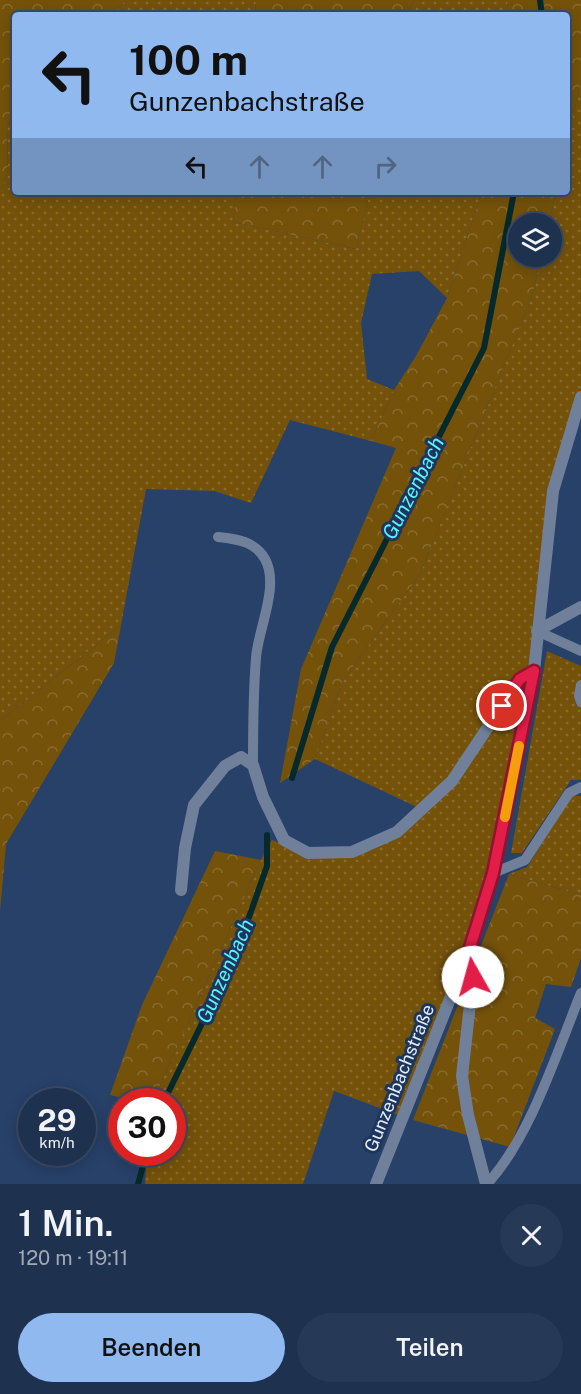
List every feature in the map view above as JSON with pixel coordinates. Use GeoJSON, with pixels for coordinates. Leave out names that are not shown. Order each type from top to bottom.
{"type":"FeatureCollection","features":[{"type":"Feature","properties":{"kind":"street","name":"Gunzenbachstraße"},"geometry":{"type":"LineString","coordinates":[[376,1184],[468,954],[493,873],[534,671],[553,491],[581,396]]}},
{"type":"Feature","properties":{"kind":"street"},"geometry":{"type":"LineString","coordinates":[[537,631],[581,607]]}},
{"type":"Feature","properties":{"kind":"street"},"geometry":{"type":"LineString","coordinates":[[181,890],[194,805],[225,766],[241,757],[253,765],[263,797],[284,840],[308,853],[352,852],[397,832],[452,781],[520,679],[534,671]]}},
{"type":"Feature","properties":{"kind":"street"},"geometry":{"type":"LineString","coordinates":[[468,954],[473,977],[462,1076],[468,1114],[486,1184]]}},
{"type":"Feature","properties":{"kind":"lane"},"geometry":{"type":"LineString","coordinates":[[218,537],[243,540],[259,549],[267,561],[271,575],[256,656],[253,765]]}},
{"type":"Feature","properties":{"kind":"lane"},"geometry":{"type":"LineString","coordinates":[[537,631],[581,651]]}},
{"type":"Feature","properties":{"kind":"lane"},"geometry":{"type":"LineString","coordinates":[[581,684],[581,702]]}},
{"type":"Feature","properties":{"kind":"lane"},"geometry":{"type":"LineString","coordinates":[[493,873],[525,860],[569,793],[581,788]]}},
{"type":"Feature","properties":{"kind":"lane"},"geometry":{"type":"LineString","coordinates":[[486,1184],[500,1169],[528,1121],[581,993]]}},
{"type":"Feature","properties":{"kind":"green space"},"geometry":{"type":"Polygon","coordinates":[[[0,0],[126,0],[115,12],[12,12],[12,120],[7,126],[8,175],[0,190],[0,0]]]}},
{"type":"Feature","properties":{"kind":"green space"},"geometry":{"type":"Polygon","coordinates":[[[126,0],[256,0],[255,12],[115,12],[126,0]]]}},
{"type":"Feature","properties":{"kind":"green space"},"geometry":{"type":"Polygon","coordinates":[[[256,0],[415,0],[407,12],[255,12],[256,0]]]}},
{"type":"Feature","properties":{"kind":"green space"},"geometry":{"type":"Polygon","coordinates":[[[415,0],[508,0],[506,12],[407,12],[415,0]]]}},
{"type":"Feature","properties":{"kind":"green space"},"geometry":{"type":"Polygon","coordinates":[[[508,0],[581,0],[581,80],[570,129],[570,12],[506,12],[508,0]]]}},
{"type":"Feature","properties":{"kind":"green space"},"geometry":{"type":"Polygon","coordinates":[[[581,80],[581,397],[553,491],[534,671],[494,719],[522,733],[493,873],[404,1117],[334,1091],[303,1184],[145,1184],[146,1166],[186,1166],[186,1088],[159,1088],[272,840],[308,853],[352,852],[397,832],[421,809],[315,759],[342,682],[420,574],[532,296],[539,267],[562,267],[562,213],[551,213],[555,195],[570,195],[570,129],[581,80]]]}},
{"type":"Feature","properties":{"kind":"green space"},"geometry":{"type":"Polygon","coordinates":[[[12,120],[12,195],[236,195],[233,222],[356,249],[369,195],[481,195],[447,298],[419,271],[372,274],[361,323],[367,379],[394,390],[371,441],[290,420],[251,503],[214,491],[146,489],[121,625],[0,721],[0,190],[8,175],[7,126],[12,120]]]}},
{"type":"Feature","properties":{"kind":"green space"},"geometry":{"type":"Polygon","coordinates":[[[236,195],[369,195],[356,249],[233,222],[236,195]]]}},
{"type":"Feature","properties":{"kind":"green space"},"geometry":{"type":"Polygon","coordinates":[[[481,195],[555,195],[551,213],[508,213],[508,267],[539,267],[532,296],[420,574],[342,682],[315,759],[280,783],[301,669],[396,448],[371,441],[394,390],[416,356],[447,298],[481,195]]]}},
{"type":"Feature","properties":{"kind":"green space"},"geometry":{"type":"Polygon","coordinates":[[[121,625],[114,663],[6,844],[0,912],[0,721],[121,625]]]}},
{"type":"Feature","properties":{"kind":"green space"},"geometry":{"type":"Polygon","coordinates":[[[547,651],[581,666],[581,780],[571,780],[522,853],[511,853],[547,651]]]}},
{"type":"Feature","properties":{"kind":"green space"},"geometry":{"type":"Polygon","coordinates":[[[572,796],[581,796],[581,895],[509,874],[527,867],[572,796]]]}},
{"type":"Feature","properties":{"kind":"green space"},"geometry":{"type":"Polygon","coordinates":[[[215,851],[261,860],[159,1088],[112,1088],[142,1005],[215,851]]]}},
{"type":"Feature","properties":{"kind":"green space"},"geometry":{"type":"Polygon","coordinates":[[[509,874],[581,895],[581,958],[571,987],[546,984],[535,1018],[555,1029],[510,1147],[413,1120],[509,874]]]}},
{"type":"Feature","properties":{"kind":"waterway","name":"Gunzenbach"},"geometry":{"type":"LineString","coordinates":[[540,0],[542,12]]}},
{"type":"Feature","properties":{"kind":"waterway","name":"Gunzenbach"},"geometry":{"type":"LineString","coordinates":[[292,778],[332,647],[484,348],[513,195]]}},
{"type":"Feature","properties":{"kind":"waterway","name":"Gunzenbach"},"geometry":{"type":"LineString","coordinates":[[170,1088],[236,954],[267,866],[267,835]]}},
{"type":"Feature","properties":{"kind":"waterway","name":"Gunzenbach"},"geometry":{"type":"LineString","coordinates":[[138,1184],[143,1166]]}},
{"type":"Feature","properties":{"kind":"slow traffic"},"geometry":{"type":"LineString","coordinates":[[505,817],[519,746]]}},
{"type":"Feature","properties":{"kind":"route"},"geometry":{"type":"LineString","coordinates":[[473,977],[468,954],[493,873],[534,671],[520,679],[502,706]]}}]}
